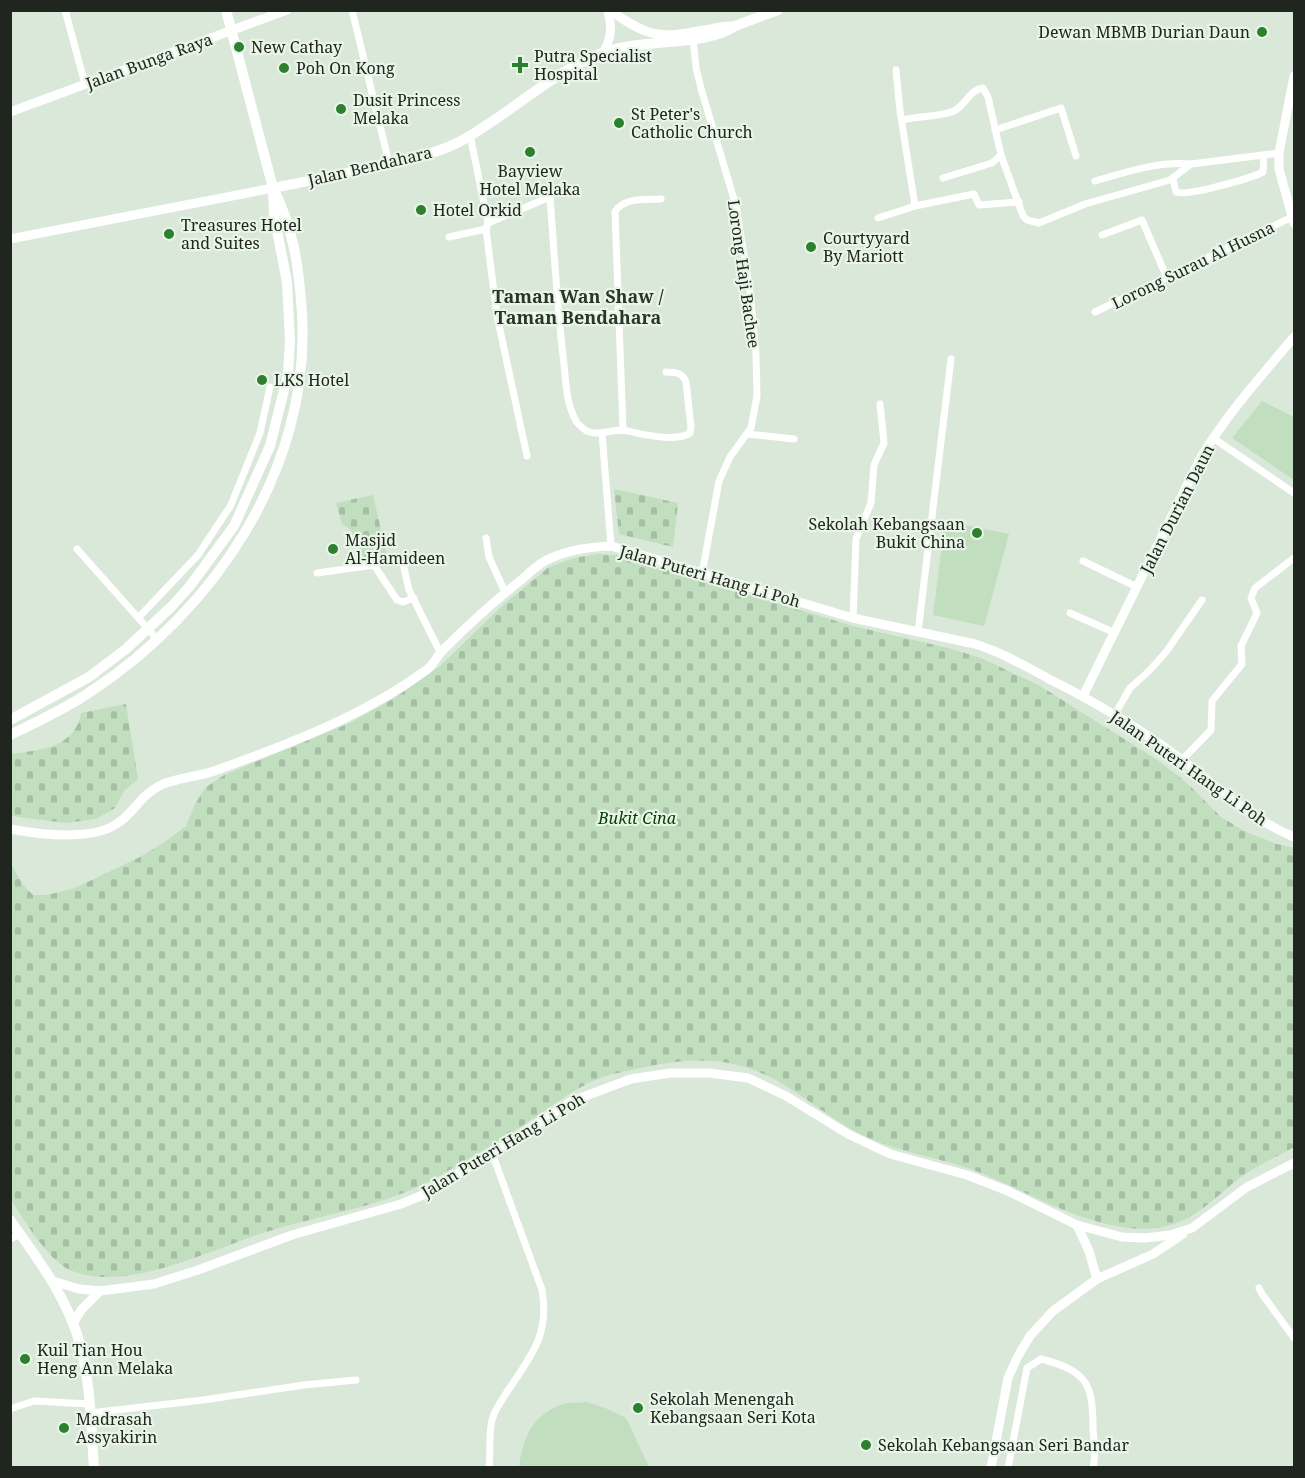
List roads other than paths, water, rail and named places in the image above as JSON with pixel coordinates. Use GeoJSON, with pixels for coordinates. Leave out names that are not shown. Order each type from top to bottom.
{"type":"FeatureCollection","features":[{"type":"Feature","properties":{"kind":"main road"},"geometry":{"type":"LineString","coordinates":[[10,735],[52,715],[91,692],[182,617],[246,533],[272,483],[290,431],[297,400],[304,341],[300,274],[286,213],[273,188],[226,10]]}},
{"type":"Feature","properties":{"kind":"main road","name":"Jalan Bendahara"},"geometry":{"type":"LineString","coordinates":[[273,188],[439,151],[470,135],[569,68],[603,53],[644,43],[693,35],[706,36],[729,30],[778,10]]}},
{"type":"Feature","properties":{"kind":"main road"},"geometry":{"type":"LineString","coordinates":[[10,720],[89,677],[126,649],[190,586],[234,526],[270,446],[288,374],[290,341],[287,282],[274,215],[273,188]]}},
{"type":"Feature","properties":{"kind":"main road"},"geometry":{"type":"LineString","coordinates":[[10,1220],[15,1236],[53,1281],[73,1323],[84,1361],[94,1467]]}},
{"type":"Feature","properties":{"kind":"street"},"geometry":{"type":"LineString","coordinates":[[65,10],[86,84]]}},
{"type":"Feature","properties":{"kind":"street","name":"Jalan Bunga Raya"},"geometry":{"type":"LineString","coordinates":[[10,112],[287,10]]}},
{"type":"Feature","properties":{"kind":"street"},"geometry":{"type":"LineString","coordinates":[[352,10],[389,163]]}},
{"type":"Feature","properties":{"kind":"street"},"geometry":{"type":"LineString","coordinates":[[609,10],[630,25],[648,33],[693,35],[735,26]]}},
{"type":"Feature","properties":{"kind":"street"},"geometry":{"type":"LineString","coordinates":[[603,53],[612,34],[609,10]]}},
{"type":"Feature","properties":{"kind":"street","name":"Lorong Haji Bachee"},"geometry":{"type":"LineString","coordinates":[[693,35],[696,68],[702,92],[736,206],[750,292],[756,354],[757,396],[754,419],[747,434],[730,457],[719,481],[702,574]]}},
{"type":"Feature","properties":{"kind":"street"},"geometry":{"type":"LineString","coordinates":[[896,70],[915,206]]}},
{"type":"Feature","properties":{"kind":"street"},"geometry":{"type":"LineString","coordinates":[[1293,220],[1279,169],[1279,153],[1294,76]]}},
{"type":"Feature","properties":{"kind":"street"},"geometry":{"type":"LineString","coordinates":[[902,120],[952,112],[977,89],[983,88],[988,97],[1001,155],[1023,216],[1027,220],[1039,223],[1085,204],[1173,178],[1191,164]]}},
{"type":"Feature","properties":{"kind":"street"},"geometry":{"type":"LineString","coordinates":[[995,130],[1061,108],[1076,156]]}},
{"type":"Feature","properties":{"kind":"street"},"geometry":{"type":"LineString","coordinates":[[470,135],[487,226],[497,316],[528,456]]}},
{"type":"Feature","properties":{"kind":"street"},"geometry":{"type":"LineString","coordinates":[[1095,180],[1154,164],[1191,164],[1279,153]]}},
{"type":"Feature","properties":{"kind":"street"},"geometry":{"type":"LineString","coordinates":[[943,178],[992,163],[1001,155]]}},
{"type":"Feature","properties":{"kind":"street"},"geometry":{"type":"LineString","coordinates":[[1173,178],[1176,192],[1180,194],[1195,192],[1263,172],[1264,155]]}},
{"type":"Feature","properties":{"kind":"street","name":"Jalan Bendahara"},"geometry":{"type":"LineString","coordinates":[[10,239],[273,188]]}},
{"type":"Feature","properties":{"kind":"street"},"geometry":{"type":"LineString","coordinates":[[878,218],[915,206],[974,194],[979,205],[1018,202]]}},
{"type":"Feature","properties":{"kind":"street"},"geometry":{"type":"LineString","coordinates":[[449,237],[487,226],[550,197],[558,315],[568,399],[575,421],[586,431],[602,433],[623,429],[641,435],[670,437],[688,435],[690,433],[686,382],[679,373],[666,372]]}},
{"type":"Feature","properties":{"kind":"street"},"geometry":{"type":"LineString","coordinates":[[623,429],[615,212],[619,205],[627,201],[661,199]]}},
{"type":"Feature","properties":{"kind":"street"},"geometry":{"type":"LineString","coordinates":[[1102,235],[1142,220],[1167,278]]}},
{"type":"Feature","properties":{"kind":"street","name":"Lorong Surau Al Husna"},"geometry":{"type":"LineString","coordinates":[[1095,312],[1293,220]]}},
{"type":"Feature","properties":{"kind":"street"},"geometry":{"type":"LineString","coordinates":[[497,316],[620,314]]}},
{"type":"Feature","properties":{"kind":"street","name":"Jalan Durian Daun"},"geometry":{"type":"LineString","coordinates":[[1083,696],[1201,457],[1240,400],[1294,337]]}},
{"type":"Feature","properties":{"kind":"street"},"geometry":{"type":"LineString","coordinates":[[918,632],[951,359]]}},
{"type":"Feature","properties":{"kind":"street"},"geometry":{"type":"LineString","coordinates":[[139,617],[198,555],[231,505],[260,433],[270,387]]}},
{"type":"Feature","properties":{"kind":"street"},"geometry":{"type":"LineString","coordinates":[[853,618],[856,539],[871,503],[874,465],[884,443],[880,404]]}},
{"type":"Feature","properties":{"kind":"street"},"geometry":{"type":"LineString","coordinates":[[602,433],[611,546]]}},
{"type":"Feature","properties":{"kind":"street"},"geometry":{"type":"LineString","coordinates":[[747,434],[794,439]]}},
{"type":"Feature","properties":{"kind":"street"},"geometry":{"type":"LineString","coordinates":[[1213,438],[1294,493]]}},
{"type":"Feature","properties":{"kind":"street"},"geometry":{"type":"LineString","coordinates":[[486,538],[489,557],[505,592]]}},
{"type":"Feature","properties":{"kind":"street","name":"Jalan Puteri Hang Li Poh"},"geometry":{"type":"LineString","coordinates":[[10,829],[56,834],[97,832],[115,826],[130,814],[144,797],[160,785],[209,773],[273,750],[391,694],[428,669],[441,652],[505,592],[544,562],[564,553],[593,546],[611,546],[853,618],[992,650],[1083,696],[1182,760],[1239,807],[1294,837]]}},
{"type":"Feature","properties":{"kind":"street"},"geometry":{"type":"LineString","coordinates":[[77,549],[157,639]]}},
{"type":"Feature","properties":{"kind":"street"},"geometry":{"type":"LineString","coordinates":[[1182,760],[1211,730],[1212,701],[1242,664],[1241,646],[1257,613],[1251,598],[1255,588],[1294,558]]}},
{"type":"Feature","properties":{"kind":"street"},"geometry":{"type":"LineString","coordinates":[[402,559],[406,580],[441,652]]}},
{"type":"Feature","properties":{"kind":"street"},"geometry":{"type":"LineString","coordinates":[[1083,561],[1137,587]]}},
{"type":"Feature","properties":{"kind":"street"},"geometry":{"type":"LineString","coordinates":[[317,573],[374,565],[397,600],[403,602],[414,598]]}},
{"type":"Feature","properties":{"kind":"street"},"geometry":{"type":"LineString","coordinates":[[1114,716],[1130,688],[1166,652],[1202,600]]}},
{"type":"Feature","properties":{"kind":"street"},"geometry":{"type":"LineString","coordinates":[[1070,613],[1115,633]]}},
{"type":"Feature","properties":{"kind":"street","name":"Jalan Puteri Hang Li Poh"},"geometry":{"type":"LineString","coordinates":[[53,1281],[100,1292],[154,1284],[292,1235],[401,1204],[423,1195],[572,1101],[596,1090],[631,1079],[657,1075],[709,1073],[748,1078],[768,1086],[848,1134],[890,1154],[967,1175],[1008,1191],[1077,1225],[1122,1237],[1145,1238],[1170,1235],[1192,1228],[1246,1187],[1293,1165]]}},
{"type":"Feature","properties":{"kind":"street"},"geometry":{"type":"LineString","coordinates":[[489,1467],[492,1417],[527,1365],[544,1327],[546,1309],[538,1279],[492,1153]]}},
{"type":"Feature","properties":{"kind":"street"},"geometry":{"type":"LineString","coordinates":[[1077,1225],[1089,1251],[1097,1279]]}},
{"type":"Feature","properties":{"kind":"street"},"geometry":{"type":"LineString","coordinates":[[991,1467],[1008,1378],[1030,1336],[1053,1311],[1097,1279],[1154,1254],[1192,1228]]}},
{"type":"Feature","properties":{"kind":"street"},"geometry":{"type":"LineString","coordinates":[[1259,1288],[1294,1338]]}},
{"type":"Feature","properties":{"kind":"street"},"geometry":{"type":"LineString","coordinates":[[73,1323],[82,1309],[100,1292]]}},
{"type":"Feature","properties":{"kind":"street"},"geometry":{"type":"LineString","coordinates":[[1008,1467],[1028,1368],[1041,1359],[1072,1369],[1090,1388],[1093,1413],[1093,1467]]}},
{"type":"Feature","properties":{"kind":"street"},"geometry":{"type":"LineString","coordinates":[[10,1409],[34,1401],[90,1409],[203,1400],[356,1380]]}},
{"type":"Feature","properties":{"kind":"place","name":"Dewan MBMB Durian Daun"},"geometry":{"type":"Point","coordinates":[1262,32]}},
{"type":"Feature","properties":{"kind":"place","name":"New Cathay"},"geometry":{"type":"Point","coordinates":[239,47]}},
{"type":"Feature","properties":{"kind":"place","name":"Putra Specialist Hospital"},"geometry":{"type":"Point","coordinates":[520,65]}},
{"type":"Feature","properties":{"kind":"place","name":"Poh On Kong"},"geometry":{"type":"Point","coordinates":[284,68]}},
{"type":"Feature","properties":{"kind":"place","name":"Dusit Princess Melaka"},"geometry":{"type":"Point","coordinates":[341,109]}},
{"type":"Feature","properties":{"kind":"place","name":"St Peter's Catholic Church"},"geometry":{"type":"Point","coordinates":[619,123]}},
{"type":"Feature","properties":{"kind":"place","name":"Bayview Hotel Melaka"},"geometry":{"type":"Point","coordinates":[530,152]}},
{"type":"Feature","properties":{"kind":"place","name":"Hotel Orkid"},"geometry":{"type":"Point","coordinates":[421,210]}},
{"type":"Feature","properties":{"kind":"place","name":"Treasures Hotel and Suites"},"geometry":{"type":"Point","coordinates":[169,234]}},
{"type":"Feature","properties":{"kind":"place","name":"Courtyyard By Mariott"},"geometry":{"type":"Point","coordinates":[811,247]}},
{"type":"Feature","properties":{"kind":"place","name":"LKS Hotel"},"geometry":{"type":"Point","coordinates":[262,380]}},
{"type":"Feature","properties":{"kind":"place","name":"Sekolah Kebangsaan Bukit China"},"geometry":{"type":"Point","coordinates":[977,533]}},
{"type":"Feature","properties":{"kind":"place","name":"Masjid Al-Hamideen"},"geometry":{"type":"Point","coordinates":[333,549]}},
{"type":"Feature","properties":{"kind":"place","name":"Kuil Tian Hou Heng Ann Melaka"},"geometry":{"type":"Point","coordinates":[25,1359]}},
{"type":"Feature","properties":{"kind":"place","name":"Sekolah Menengah Kebangsaan Seri Kota"},"geometry":{"type":"Point","coordinates":[638,1408]}},
{"type":"Feature","properties":{"kind":"place","name":"Madrasah Assyakirin"},"geometry":{"type":"Point","coordinates":[64,1428]}},
{"type":"Feature","properties":{"kind":"place","name":"Sekolah Kebangsaan Seri Bandar"},"geometry":{"type":"Point","coordinates":[866,1445]}},
{"type":"Feature","properties":{"kind":"district","name":"Taman Wan Shaw / Taman Bendahara"},"geometry":{"type":"Point","coordinates":[578,307]}},
{"type":"Feature","properties":{"kind":"park label","name":"Bukit Cina"},"geometry":{"type":"Point","coordinates":[637,818]}}]}
